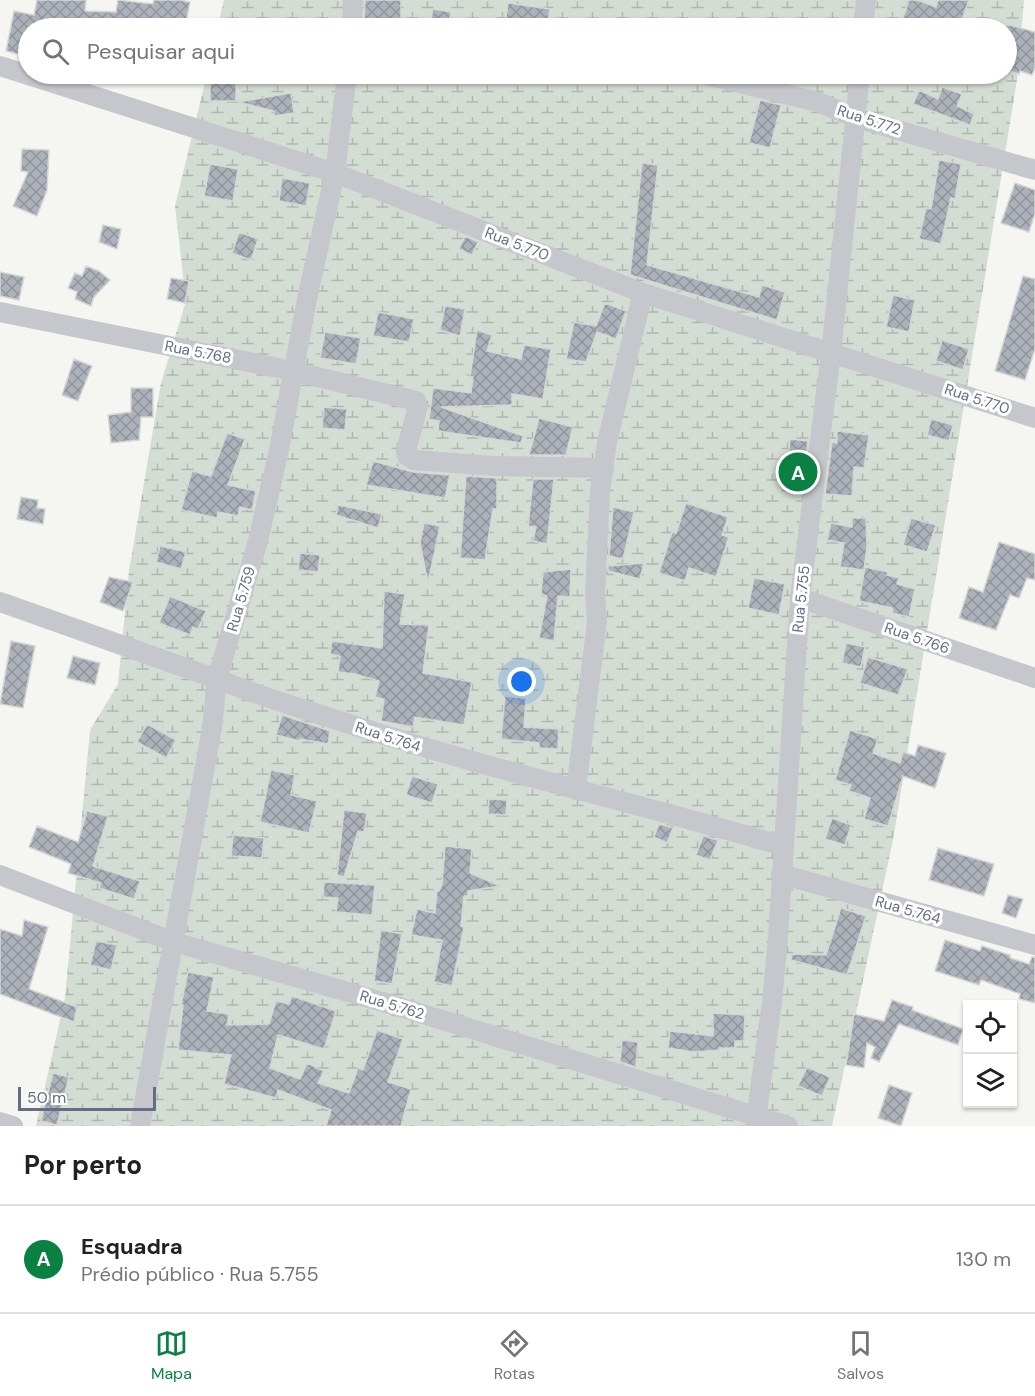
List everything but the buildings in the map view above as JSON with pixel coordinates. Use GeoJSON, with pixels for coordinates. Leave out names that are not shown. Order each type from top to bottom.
{"type":"FeatureCollection","features":[{"type":"Feature","properties":{"kind":"street"},"geometry":{"type":"LineString","coordinates":[[352,18],[353,0]]}},
{"type":"Feature","properties":{"kind":"street"},"geometry":{"type":"LineString","coordinates":[[864,18],[866,0]]}},
{"type":"Feature","properties":{"kind":"street","name":"Rua 5.770"},"geometry":{"type":"LineString","coordinates":[[0,66],[18,72]]}},
{"type":"Feature","properties":{"kind":"street","name":"Rua 5.770"},"geometry":{"type":"LineString","coordinates":[[56,84],[335,173],[643,293],[1035,418]]}},
{"type":"Feature","properties":{"kind":"street","name":"Rua 5.759"},"geometry":{"type":"LineString","coordinates":[[141,1126],[212,728],[217,679],[258,541],[279,450],[307,299],[335,173],[346,84]]}},
{"type":"Feature","properties":{"kind":"street","name":"Rua 5.772"},"geometry":{"type":"LineString","coordinates":[[743,84],[818,102],[856,118],[1035,170]]}},
{"type":"Feature","properties":{"kind":"street","name":"Rua 5.755"},"geometry":{"type":"LineString","coordinates":[[756,1122],[778,939],[800,598],[831,353],[859,84]]}},
{"type":"Feature","properties":{"kind":"street"},"geometry":{"type":"LineString","coordinates":[[576,790],[597,622],[595,595],[600,491],[607,442],[643,293]]}},
{"type":"Feature","properties":{"kind":"street","name":"Rua 5.768"},"geometry":{"type":"LineString","coordinates":[[0,312],[293,371],[416,401],[418,403],[406,451],[407,456],[414,460],[494,466],[604,468]]}},
{"type":"Feature","properties":{"kind":"street","name":"Rua 5.766"},"geometry":{"type":"LineString","coordinates":[[800,598],[1035,678]]}},
{"type":"Feature","properties":{"kind":"street","name":"Rua 5.764"},"geometry":{"type":"LineString","coordinates":[[0,602],[251,693],[414,745],[783,846]]}},
{"type":"Feature","properties":{"kind":"street","name":"Rua 5.764"},"geometry":{"type":"LineString","coordinates":[[781,874],[1035,945]]}},
{"type":"Feature","properties":{"kind":"street","name":"Rua 5.762"},"geometry":{"type":"LineString","coordinates":[[0,875],[174,942],[400,1007],[756,1122],[788,1126]]}},
{"type":"Feature","properties":{"kind":"street"},"geometry":{"type":"LineString","coordinates":[[0,1122],[13,1126]]}},
{"type":"Feature","properties":{"kind":"green space"},"geometry":{"type":"Polygon","coordinates":[[[224,0],[1024,0],[1017,80],[1017,18],[220,18],[224,0]]]}},
{"type":"Feature","properties":{"kind":"green space"},"geometry":{"type":"Polygon","coordinates":[[[205,84],[1016,84],[893,840],[832,1126],[36,1126],[65,998],[90,730],[118,684],[129,571],[161,383],[186,301],[175,206],[205,84]]]}},
{"type":"Feature","properties":{"kind":"place","name":"Esquadra"},"geometry":{"type":"Point","coordinates":[798,472]}}]}
